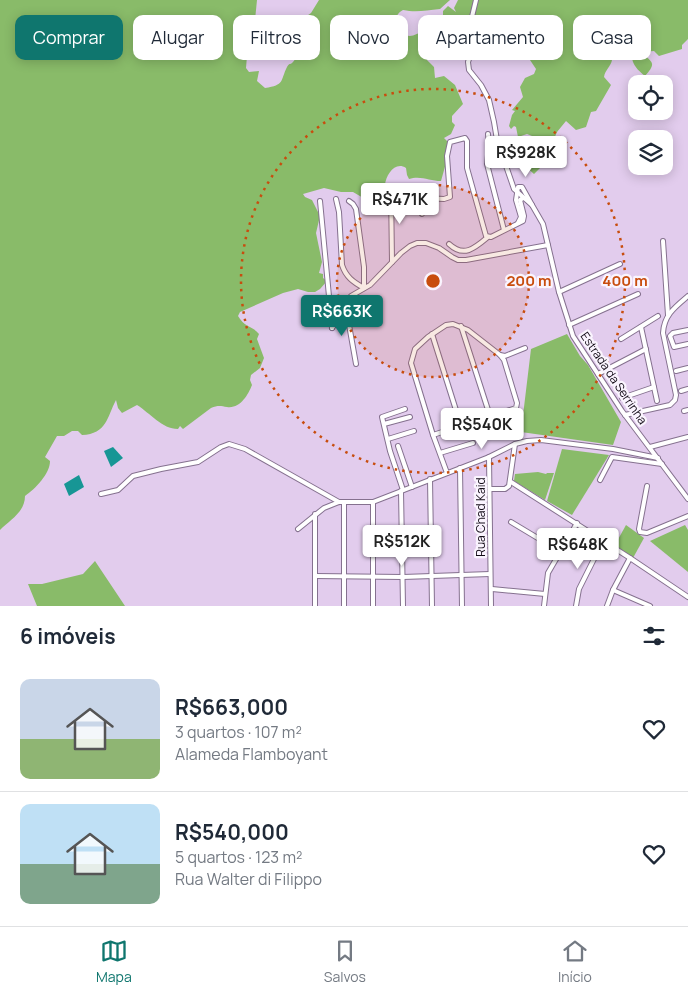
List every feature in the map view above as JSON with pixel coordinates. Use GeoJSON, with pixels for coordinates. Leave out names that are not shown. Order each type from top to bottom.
{"type":"FeatureCollection","features":[{"type":"Feature","properties":{"kind":"street","name":"Estrada da Serrinha"},"geometry":{"type":"LineString","coordinates":[[476,0],[470,25],[474,44],[468,66],[471,74],[481,85],[489,100],[497,140],[516,192],[532,205],[543,224],[559,292],[575,340],[625,415],[688,499]]}},
{"type":"Feature","properties":{"kind":"street"},"geometry":{"type":"LineString","coordinates":[[488,134],[487,164],[504,230]]}},
{"type":"Feature","properties":{"kind":"street"},"geometry":{"type":"LineString","coordinates":[[425,198],[444,199],[450,196],[447,156],[450,142],[465,138],[468,141],[467,168],[484,234],[488,238]]}},
{"type":"Feature","properties":{"kind":"street"},"geometry":{"type":"LineString","coordinates":[[516,224],[520,217],[516,200],[518,187],[522,187],[532,205]]}},
{"type":"Feature","properties":{"kind":"street"},"geometry":{"type":"LineString","coordinates":[[391,188],[392,262]]}},
{"type":"Feature","properties":{"kind":"street"},"geometry":{"type":"LineString","coordinates":[[422,214],[427,188]]}},
{"type":"Feature","properties":{"kind":"street"},"geometry":{"type":"LineString","coordinates":[[449,244],[455,250],[464,251],[476,247],[488,238],[523,221],[524,216],[520,200],[523,198]]}},
{"type":"Feature","properties":{"kind":"street"},"geometry":{"type":"LineString","coordinates":[[336,199],[339,212],[342,265],[350,280],[364,288]]}},
{"type":"Feature","properties":{"kind":"street"},"geometry":{"type":"LineString","coordinates":[[320,201],[332,328],[346,308],[351,296],[370,285],[401,253],[417,243],[426,243],[439,248],[458,260],[548,245]]}},
{"type":"Feature","properties":{"kind":"street"},"geometry":{"type":"LineString","coordinates":[[349,201],[356,209],[364,267],[364,288]]}},
{"type":"Feature","properties":{"kind":"street"},"geometry":{"type":"LineString","coordinates":[[663,242],[668,315]]}},
{"type":"Feature","properties":{"kind":"street"},"geometry":{"type":"LineString","coordinates":[[559,292],[620,264]]}},
{"type":"Feature","properties":{"kind":"street"},"geometry":{"type":"LineString","coordinates":[[569,325],[638,294]]}},
{"type":"Feature","properties":{"kind":"street"},"geometry":{"type":"LineString","coordinates":[[625,415],[670,405],[675,400],[676,395],[663,333],[663,324],[668,315],[688,296]]}},
{"type":"Feature","properties":{"kind":"street"},"geometry":{"type":"LineString","coordinates":[[346,308],[356,364]]}},
{"type":"Feature","properties":{"kind":"street"},"geometry":{"type":"LineString","coordinates":[[621,340],[658,316]]}},
{"type":"Feature","properties":{"kind":"street"},"geometry":{"type":"LineString","coordinates":[[433,435],[514,409],[517,406],[504,360],[468,330],[453,324],[446,325],[421,342],[415,349],[411,363],[433,435],[447,473]]}},
{"type":"Feature","properties":{"kind":"street"},"geometry":{"type":"LineString","coordinates":[[461,326],[490,416]]}},
{"type":"Feature","properties":{"kind":"street"},"geometry":{"type":"LineString","coordinates":[[641,327],[657,401]]}},
{"type":"Feature","properties":{"kind":"street"},"geometry":{"type":"LineString","coordinates":[[688,330],[672,333],[670,336],[674,347],[688,344]]}},
{"type":"Feature","properties":{"kind":"street"},"geometry":{"type":"LineString","coordinates":[[432,334],[461,426]]}},
{"type":"Feature","properties":{"kind":"street"},"geometry":{"type":"LineString","coordinates":[[500,355],[504,356],[526,348]]}},
{"type":"Feature","properties":{"kind":"street"},"geometry":{"type":"LineString","coordinates":[[598,374],[646,350]]}},
{"type":"Feature","properties":{"kind":"street"},"geometry":{"type":"LineString","coordinates":[[676,371],[688,368]]}},
{"type":"Feature","properties":{"kind":"street"},"geometry":{"type":"LineString","coordinates":[[622,398],[654,387]]}},
{"type":"Feature","properties":{"kind":"street"},"geometry":{"type":"LineString","coordinates":[[681,391],[688,389]]}},
{"type":"Feature","properties":{"kind":"street"},"geometry":{"type":"LineString","coordinates":[[403,606],[402,491],[382,418],[383,415],[406,409]]}},
{"type":"Feature","properties":{"kind":"street"},"geometry":{"type":"LineString","coordinates":[[384,424],[410,417]]}},
{"type":"Feature","properties":{"kind":"street"},"geometry":{"type":"LineString","coordinates":[[388,439],[414,431]]}},
{"type":"Feature","properties":{"kind":"street"},"geometry":{"type":"LineString","coordinates":[[650,447],[688,438]]}},
{"type":"Feature","properties":{"kind":"street"},"geometry":{"type":"LineString","coordinates":[[298,529],[324,508],[341,502],[373,502],[489,457],[515,444],[527,441],[541,440],[613,449],[658,458]]}},
{"type":"Feature","properties":{"kind":"street"},"geometry":{"type":"LineString","coordinates":[[440,453],[473,442]]}},
{"type":"Feature","properties":{"kind":"street"},"geometry":{"type":"LineString","coordinates":[[100,494],[118,490],[133,476],[198,462],[221,447],[230,444],[245,448],[341,502]]}},
{"type":"Feature","properties":{"kind":"street"},"geometry":{"type":"LineString","coordinates":[[490,489],[505,489],[511,482],[515,444]]}},
{"type":"Feature","properties":{"kind":"street"},"geometry":{"type":"LineString","coordinates":[[398,446],[412,487]]}},
{"type":"Feature","properties":{"kind":"street","name":"Rua Chad Kaid"},"geometry":{"type":"LineString","coordinates":[[489,457],[491,606]]}},
{"type":"Feature","properties":{"kind":"street"},"geometry":{"type":"LineString","coordinates":[[600,480],[612,457],[662,464]]}},
{"type":"Feature","properties":{"kind":"street"},"geometry":{"type":"LineString","coordinates":[[460,468],[462,606]]}},
{"type":"Feature","properties":{"kind":"street"},"geometry":{"type":"LineString","coordinates":[[430,479],[432,606]]}},
{"type":"Feature","properties":{"kind":"street"},"geometry":{"type":"LineString","coordinates":[[511,482],[688,597]]}},
{"type":"Feature","properties":{"kind":"street"},"geometry":{"type":"LineString","coordinates":[[647,486],[640,532],[647,533],[688,516]]}},
{"type":"Feature","properties":{"kind":"street"},"geometry":{"type":"LineString","coordinates":[[341,502],[344,606]]}},
{"type":"Feature","properties":{"kind":"street"},"geometry":{"type":"LineString","coordinates":[[373,502],[373,606]]}},
{"type":"Feature","properties":{"kind":"street"},"geometry":{"type":"LineString","coordinates":[[315,514],[315,606]]}},
{"type":"Feature","properties":{"kind":"street"},"geometry":{"type":"LineString","coordinates":[[511,522],[561,552]]}},
{"type":"Feature","properties":{"kind":"street"},"geometry":{"type":"LineString","coordinates":[[544,606],[548,573],[577,524]]}},
{"type":"Feature","properties":{"kind":"street"},"geometry":{"type":"LineString","coordinates":[[576,606],[579,589],[603,541]]}},
{"type":"Feature","properties":{"kind":"street"},"geometry":{"type":"LineString","coordinates":[[607,606],[613,590],[630,558]]}},
{"type":"Feature","properties":{"kind":"street"},"geometry":{"type":"LineString","coordinates":[[315,576],[491,576],[499,589]]}},
{"type":"Feature","properties":{"kind":"street"},"geometry":{"type":"LineString","coordinates":[[492,589],[545,594]]}},
{"type":"Feature","properties":{"kind":"street"},"geometry":{"type":"LineString","coordinates":[[613,590],[640,604],[650,606]]}},
{"type":"Feature","properties":{"kind":"shaded area"},"geometry":{"type":"Polygon","coordinates":[[[0,0],[257,0],[256,15],[233,15],[233,60],[247,60],[246,68],[249,72],[259,71],[257,81],[265,88],[279,84],[289,64],[294,60],[320,60],[320,15],[308,15],[319,0],[450,0],[440,9],[403,10],[397,15],[330,15],[330,60],[408,60],[408,36],[418,34],[418,60],[427,60],[434,67],[435,78],[444,76],[455,85],[463,104],[452,116],[452,122],[455,125],[451,134],[444,138],[448,142],[446,163],[441,181],[409,179],[406,168],[398,166],[389,173],[385,185],[365,199],[353,192],[341,192],[324,188],[303,194],[312,200],[320,216],[316,233],[322,262],[319,273],[323,274],[323,278],[327,281],[315,292],[298,289],[283,293],[240,312],[238,316],[241,320],[259,334],[257,339],[264,358],[260,368],[251,375],[252,385],[240,404],[232,407],[216,406],[211,408],[183,429],[180,426],[178,429],[161,424],[137,405],[122,413],[118,408],[116,400],[105,424],[97,432],[82,435],[78,431],[72,431],[64,436],[57,436],[45,457],[50,461],[45,476],[25,496],[20,511],[0,530],[0,0]]]}},
{"type":"Feature","properties":{"kind":"shaded area"},"geometry":{"type":"Polygon","coordinates":[[[458,0],[688,0],[688,39],[682,45],[682,49],[659,56],[654,51],[651,51],[651,15],[573,15],[573,60],[612,60],[604,77],[611,85],[596,111],[591,112],[586,127],[576,130],[566,121],[554,139],[548,138],[541,144],[540,148],[546,162],[534,174],[521,162],[532,146],[532,136],[527,134],[518,137],[516,127],[514,126],[511,129],[509,126],[515,111],[512,110],[523,97],[520,87],[525,78],[534,74],[536,69],[530,60],[563,60],[563,15],[443,15],[443,11],[448,6],[456,12],[454,8],[458,0]]]}},
{"type":"Feature","properties":{"kind":"shaded area"},"geometry":{"type":"Polygon","coordinates":[[[650,60],[652,65],[644,75],[633,61],[650,60]]]}},
{"type":"Feature","properties":{"kind":"shaded area"},"geometry":{"type":"Polygon","coordinates":[[[567,334],[580,356],[588,365],[621,422],[613,445],[521,432],[531,349],[567,334]]]}},
{"type":"Feature","properties":{"kind":"shaded area"},"geometry":{"type":"Polygon","coordinates":[[[113,447],[123,458],[111,467],[104,451],[113,447]]]}},
{"type":"Feature","properties":{"kind":"shaded area"},"geometry":{"type":"Polygon","coordinates":[[[562,449],[609,455],[572,515],[547,501],[562,449]]]}},
{"type":"Feature","properties":{"kind":"shaded area"},"geometry":{"type":"Polygon","coordinates":[[[554,473],[545,500],[514,481],[515,474],[554,473]]]}},
{"type":"Feature","properties":{"kind":"shaded area"},"geometry":{"type":"Polygon","coordinates":[[[79,475],[84,487],[69,496],[64,484],[79,475]]]}},
{"type":"Feature","properties":{"kind":"shaded area"},"geometry":{"type":"Polygon","coordinates":[[[626,525],[644,538],[633,558],[615,545],[626,525]]]}},
{"type":"Feature","properties":{"kind":"shaded area"},"geometry":{"type":"Polygon","coordinates":[[[685,525],[688,530],[688,572],[650,541],[685,525]]]}},
{"type":"Feature","properties":{"kind":"shaded area"},"geometry":{"type":"Polygon","coordinates":[[[95,561],[125,606],[37,606],[28,584],[42,584],[83,574],[95,561]]]}}]}
